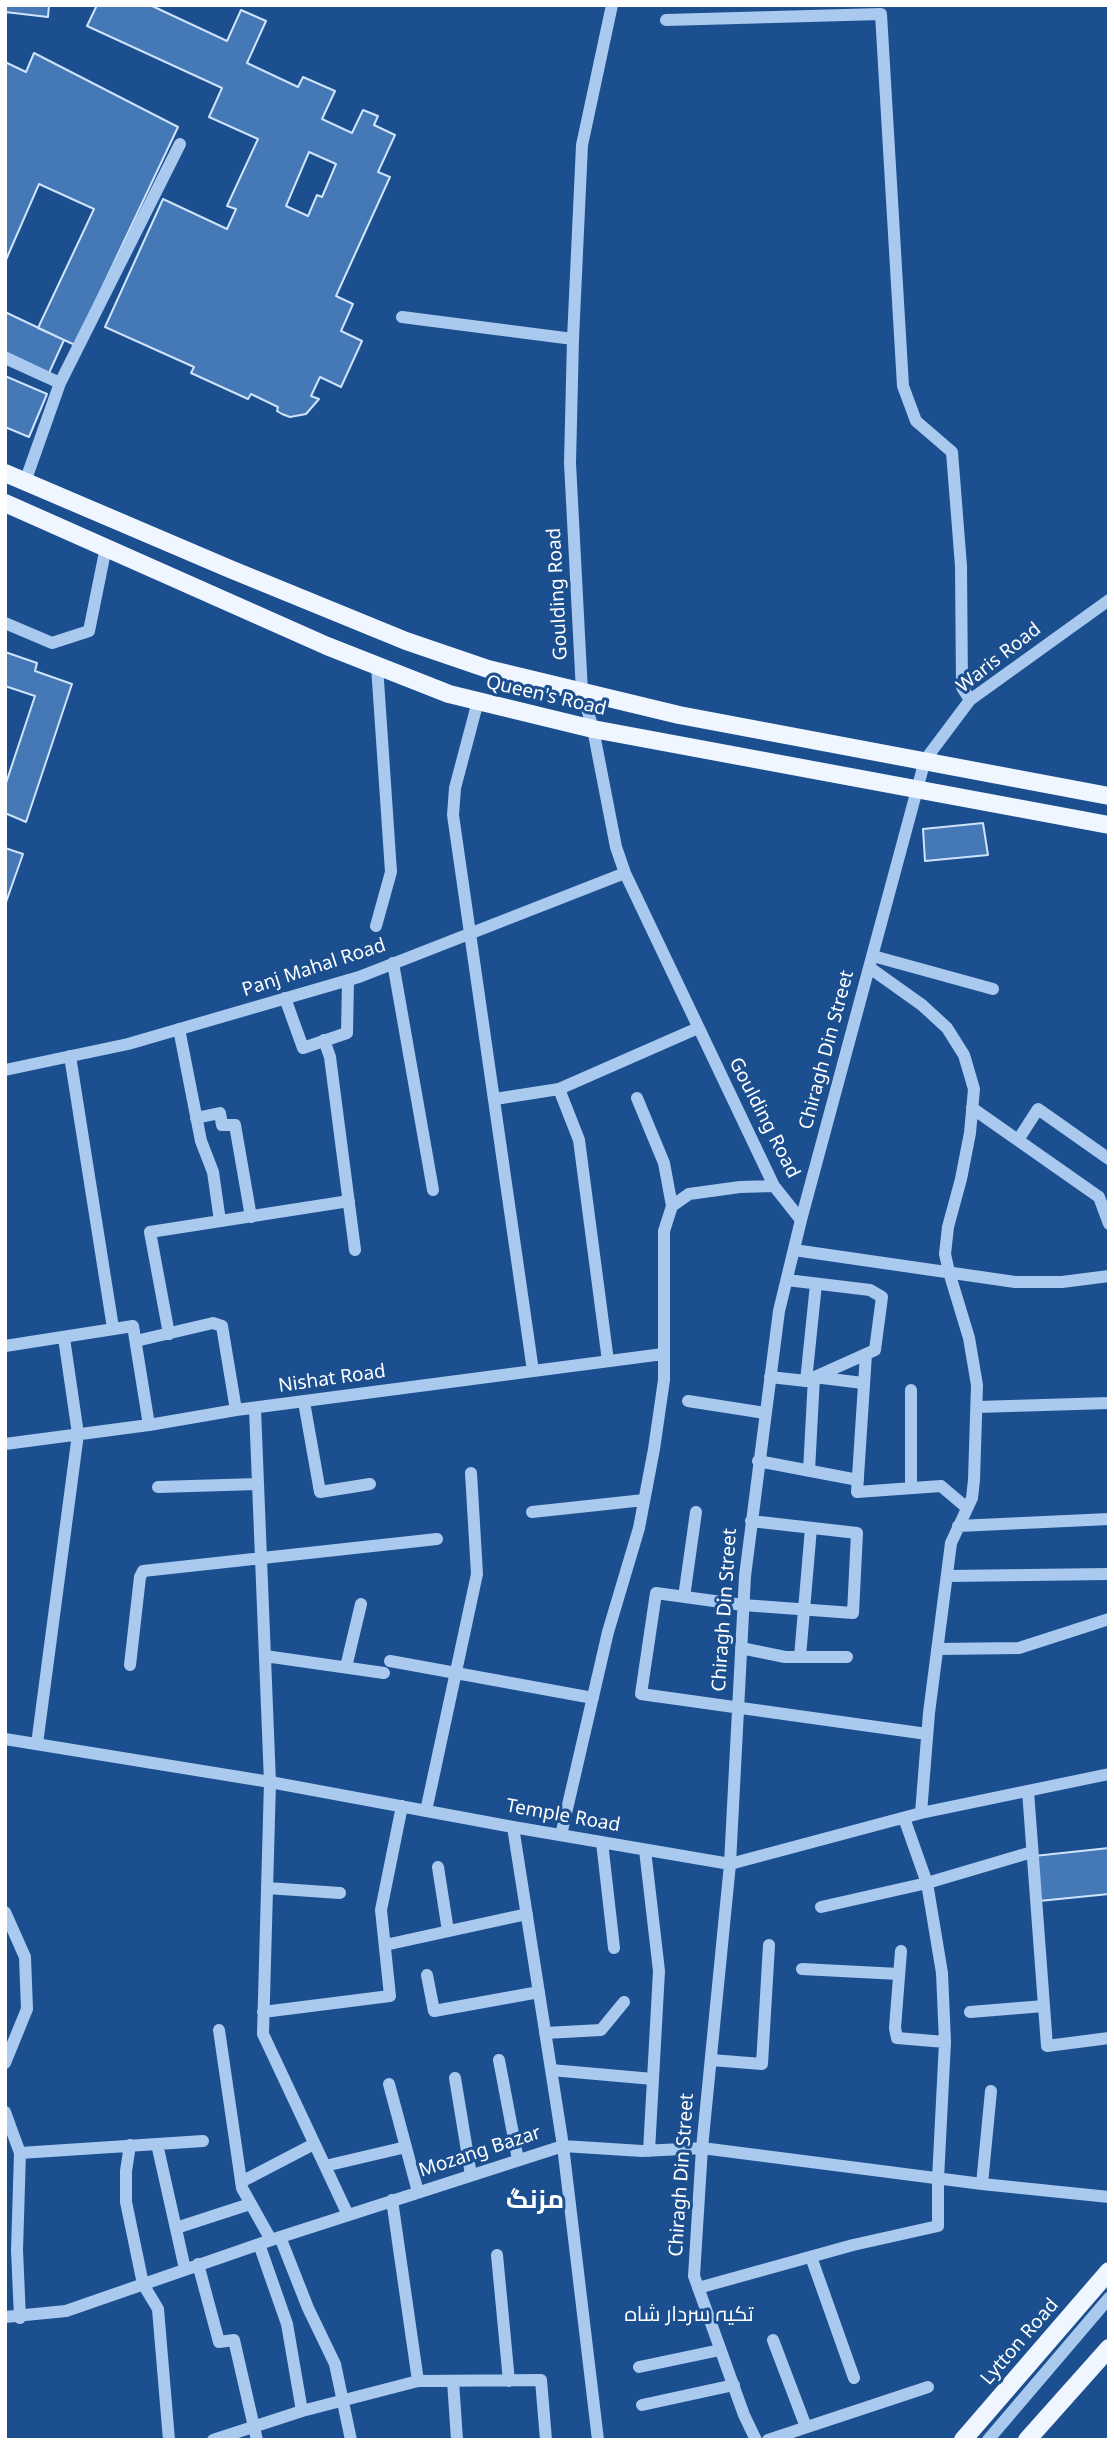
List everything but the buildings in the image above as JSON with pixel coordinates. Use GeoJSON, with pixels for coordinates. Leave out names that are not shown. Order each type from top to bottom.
{"type":"FeatureCollection","features":[{"type":"Feature","properties":{"kind":"main road","name":"Queen's Road"},"geometry":{"type":"LineString","coordinates":[[5,473],[142,533],[406,640],[488,669],[679,715],[1109,796]]}},
{"type":"Feature","properties":{"kind":"main road","name":"Queen's Road"},"geometry":{"type":"LineString","coordinates":[[5,503],[327,646],[449,694],[593,729],[1109,825]]}},
{"type":"Feature","properties":{"kind":"main road","name":"Lytton Road"},"geometry":{"type":"LineString","coordinates":[[962,2440],[1109,2271]]}},
{"type":"Feature","properties":{"kind":"main road"},"geometry":{"type":"LineString","coordinates":[[1027,2440],[1109,2348]]}},
{"type":"Feature","properties":{"kind":"street","name":"Goulding Road"},"geometry":{"type":"LineString","coordinates":[[612,5],[582,145],[573,340],[570,463],[582,692],[593,729],[616,847],[625,873],[774,1186],[801,1220]]}},
{"type":"Feature","properties":{"kind":"street"},"geometry":{"type":"LineString","coordinates":[[666,20],[881,15],[903,386],[916,421],[952,452],[961,566],[962,687],[970,700]]}},
{"type":"Feature","properties":{"kind":"street"},"geometry":{"type":"LineString","coordinates":[[25,482],[60,383],[180,145]]}},
{"type":"Feature","properties":{"kind":"street"},"geometry":{"type":"LineString","coordinates":[[402,317],[573,340]]}},
{"type":"Feature","properties":{"kind":"street"},"geometry":{"type":"LineString","coordinates":[[5,358],[60,383]]}},
{"type":"Feature","properties":{"kind":"street"},"geometry":{"type":"LineString","coordinates":[[5,623],[52,643],[89,631],[106,547]]}},
{"type":"Feature","properties":{"kind":"street","name":"Waris Road"},"geometry":{"type":"LineString","coordinates":[[925,760],[970,700],[1109,600]]}},
{"type":"Feature","properties":{"kind":"street"},"geometry":{"type":"LineString","coordinates":[[376,926],[391,872],[377,666]]}},
{"type":"Feature","properties":{"kind":"street"},"geometry":{"type":"LineString","coordinates":[[478,701],[455,788],[453,815],[533,1371]]}},
{"type":"Feature","properties":{"kind":"street","name":"Chiragh Din Street"},"geometry":{"type":"LineString","coordinates":[[756,2440],[694,2276],[702,2148],[730,1864],[743,1605],[751,1521],[779,1311],[925,760]]}},
{"type":"Feature","properties":{"kind":"street","name":"Panj Mahal Road"},"geometry":{"type":"LineString","coordinates":[[5,1070],[128,1044],[348,980],[625,873]]}},
{"type":"Feature","properties":{"kind":"street"},"geometry":{"type":"LineString","coordinates":[[871,962],[993,989]]}},
{"type":"Feature","properties":{"kind":"street"},"geometry":{"type":"LineString","coordinates":[[871,962],[947,1028],[964,1055],[974,1089],[961,1178],[948,1227],[945,1254],[969,1338],[977,1385],[974,1480],[972,1498],[951,1543],[927,1734],[921,1813]]}},
{"type":"Feature","properties":{"kind":"street"},"geometry":{"type":"LineString","coordinates":[[394,963],[433,1190]]}},
{"type":"Feature","properties":{"kind":"street"},"geometry":{"type":"LineString","coordinates":[[285,998],[303,1048],[347,1032],[348,980]]}},
{"type":"Feature","properties":{"kind":"street"},"geometry":{"type":"LineString","coordinates":[[495,1099],[559,1089],[698,1028]]}},
{"type":"Feature","properties":{"kind":"street"},"geometry":{"type":"LineString","coordinates":[[179,1029],[201,1141],[213,1172],[220,1221]]}},
{"type":"Feature","properties":{"kind":"street"},"geometry":{"type":"LineString","coordinates":[[324,1040],[330,1057],[355,1250]]}},
{"type":"Feature","properties":{"kind":"street"},"geometry":{"type":"LineString","coordinates":[[70,1056],[113,1328]]}},
{"type":"Feature","properties":{"kind":"street"},"geometry":{"type":"LineString","coordinates":[[559,1089],[579,1140],[608,1361]]}},
{"type":"Feature","properties":{"kind":"street"},"geometry":{"type":"LineString","coordinates":[[561,1835],[608,1632],[639,1528],[664,1380],[664,1231],[672,1206],[664,1163],[637,1098]]}},
{"type":"Feature","properties":{"kind":"street"},"geometry":{"type":"LineString","coordinates":[[972,1108],[1099,1197],[1109,1224]]}},
{"type":"Feature","properties":{"kind":"street"},"geometry":{"type":"LineString","coordinates":[[1018,1140],[1038,1109],[1109,1159]]}},
{"type":"Feature","properties":{"kind":"street"},"geometry":{"type":"LineString","coordinates":[[196,1118],[220,1113],[222,1125],[235,1125],[251,1217]]}},
{"type":"Feature","properties":{"kind":"street"},"geometry":{"type":"LineString","coordinates":[[672,1206],[689,1194],[740,1187],[774,1186]]}},
{"type":"Feature","properties":{"kind":"street"},"geometry":{"type":"LineString","coordinates":[[169,1334],[150,1232],[349,1201]]}},
{"type":"Feature","properties":{"kind":"street"},"geometry":{"type":"LineString","coordinates":[[794,1250],[1015,1282],[1062,1282],[1109,1276]]}},
{"type":"Feature","properties":{"kind":"street"},"geometry":{"type":"LineString","coordinates":[[787,1280],[870,1290],[881,1297],[875,1350],[810,1379]]}},
{"type":"Feature","properties":{"kind":"street"},"geometry":{"type":"LineString","coordinates":[[808,1471],[810,1379],[817,1283]]}},
{"type":"Feature","properties":{"kind":"street"},"geometry":{"type":"LineString","coordinates":[[136,1341],[213,1323],[222,1325],[236,1410]]}},
{"type":"Feature","properties":{"kind":"street"},"geometry":{"type":"LineString","coordinates":[[5,1346],[133,1326],[149,1425]]}},
{"type":"Feature","properties":{"kind":"street"},"geometry":{"type":"LineString","coordinates":[[37,1744],[78,1434],[64,1338]]}},
{"type":"Feature","properties":{"kind":"street","name":"Nishat Road"},"geometry":{"type":"LineString","coordinates":[[5,1444],[149,1425],[236,1410],[663,1354]]}},
{"type":"Feature","properties":{"kind":"street"},"geometry":{"type":"LineString","coordinates":[[866,1354],[857,1492],[941,1486],[967,1508]]}},
{"type":"Feature","properties":{"kind":"street"},"geometry":{"type":"LineString","coordinates":[[770,1377],[863,1383]]}},
{"type":"Feature","properties":{"kind":"street"},"geometry":{"type":"LineString","coordinates":[[911,1390],[911,1488]]}},
{"type":"Feature","properties":{"kind":"street"},"geometry":{"type":"LineString","coordinates":[[688,1401],[765,1413]]}},
{"type":"Feature","properties":{"kind":"street"},"geometry":{"type":"LineString","coordinates":[[304,1402],[320,1492],[370,1484]]}},
{"type":"Feature","properties":{"kind":"street"},"geometry":{"type":"LineString","coordinates":[[977,1407],[1109,1403]]}},
{"type":"Feature","properties":{"kind":"street"},"geometry":{"type":"LineString","coordinates":[[255,1409],[270,1782],[263,2034],[348,2215]]}},
{"type":"Feature","properties":{"kind":"street"},"geometry":{"type":"LineString","coordinates":[[758,1461],[858,1480]]}},
{"type":"Feature","properties":{"kind":"street"},"geometry":{"type":"LineString","coordinates":[[426,1811],[477,1574],[471,1473]]}},
{"type":"Feature","properties":{"kind":"street"},"geometry":{"type":"LineString","coordinates":[[159,1487],[258,1484]]}},
{"type":"Feature","properties":{"kind":"street"},"geometry":{"type":"LineString","coordinates":[[532,1512],[644,1500]]}},
{"type":"Feature","properties":{"kind":"street"},"geometry":{"type":"LineString","coordinates":[[684,1597],[696,1512]]}},
{"type":"Feature","properties":{"kind":"street"},"geometry":{"type":"LineString","coordinates":[[958,1526],[1109,1519]]}},
{"type":"Feature","properties":{"kind":"street"},"geometry":{"type":"LineString","coordinates":[[751,1521],[857,1533],[853,1613],[743,1605],[656,1593],[641,1694],[927,1734]]}},
{"type":"Feature","properties":{"kind":"street"},"geometry":{"type":"LineString","coordinates":[[800,1657],[811,1528]]}},
{"type":"Feature","properties":{"kind":"street"},"geometry":{"type":"LineString","coordinates":[[130,1665],[140,1577],[144,1571],[437,1539]]}},
{"type":"Feature","properties":{"kind":"street"},"geometry":{"type":"LineString","coordinates":[[947,1576],[1109,1574]]}},
{"type":"Feature","properties":{"kind":"street"},"geometry":{"type":"LineString","coordinates":[[346,1667],[361,1604]]}},
{"type":"Feature","properties":{"kind":"street"},"geometry":{"type":"LineString","coordinates":[[937,1649],[1019,1647],[1109,1619]]}},
{"type":"Feature","properties":{"kind":"street"},"geometry":{"type":"LineString","coordinates":[[741,1648],[785,1657],[847,1657]]}},
{"type":"Feature","properties":{"kind":"street"},"geometry":{"type":"LineString","coordinates":[[265,1656],[346,1667],[387,1667],[456,1673],[593,1698]]}},
{"type":"Feature","properties":{"kind":"street","name":"Temple Road"},"geometry":{"type":"LineString","coordinates":[[5,1739],[270,1782],[730,1864],[921,1813],[1109,1773]]}},
{"type":"Feature","properties":{"kind":"street"},"geometry":{"type":"LineString","coordinates":[[1028,1791],[1048,2046],[1109,2038]]}},
{"type":"Feature","properties":{"kind":"street"},"geometry":{"type":"LineString","coordinates":[[263,2011],[390,1996],[381,1910],[402,1806]]}},
{"type":"Feature","properties":{"kind":"street"},"geometry":{"type":"LineString","coordinates":[[698,2288],[938,2226],[945,2042],[942,1973],[927,1883],[904,1818]]}},
{"type":"Feature","properties":{"kind":"street"},"geometry":{"type":"LineString","coordinates":[[513,1827],[563,2146],[598,2440]]}},
{"type":"Feature","properties":{"kind":"street"},"geometry":{"type":"LineString","coordinates":[[603,1842],[614,1948]]}},
{"type":"Feature","properties":{"kind":"street"},"geometry":{"type":"LineString","coordinates":[[645,1850],[659,1971],[649,2151]]}},
{"type":"Feature","properties":{"kind":"street"},"geometry":{"type":"LineString","coordinates":[[821,1907],[927,1883],[1032,1852]]}},
{"type":"Feature","properties":{"kind":"street"},"geometry":{"type":"LineString","coordinates":[[438,1867],[448,1931]]}},
{"type":"Feature","properties":{"kind":"street"},"geometry":{"type":"LineString","coordinates":[[267,1888],[340,1893]]}},
{"type":"Feature","properties":{"kind":"street"},"geometry":{"type":"LineString","coordinates":[[5,1912],[25,1957],[27,2008],[5,2063]]}},
{"type":"Feature","properties":{"kind":"street"},"geometry":{"type":"LineString","coordinates":[[385,1945],[527,1914]]}},
{"type":"Feature","properties":{"kind":"street"},"geometry":{"type":"LineString","coordinates":[[711,2060],[762,2064],[769,1945]]}},
{"type":"Feature","properties":{"kind":"street"},"geometry":{"type":"LineString","coordinates":[[901,1951],[895,2028],[897,2038],[945,2042]]}},
{"type":"Feature","properties":{"kind":"street"},"geometry":{"type":"LineString","coordinates":[[802,1969],[900,1974]]}},
{"type":"Feature","properties":{"kind":"street"},"geometry":{"type":"LineString","coordinates":[[427,1975],[434,2011],[539,1992]]}},
{"type":"Feature","properties":{"kind":"street"},"geometry":{"type":"LineString","coordinates":[[545,2033],[601,2030],[624,2002]]}},
{"type":"Feature","properties":{"kind":"street"},"geometry":{"type":"LineString","coordinates":[[970,2012],[1044,2006]]}},
{"type":"Feature","properties":{"kind":"street"},"geometry":{"type":"LineString","coordinates":[[219,2030],[241,2182],[335,2364],[351,2440]]}},
{"type":"Feature","properties":{"kind":"street"},"geometry":{"type":"LineString","coordinates":[[499,2060],[518,2160]]}},
{"type":"Feature","properties":{"kind":"street"},"geometry":{"type":"LineString","coordinates":[[551,2070],[653,2079]]}},
{"type":"Feature","properties":{"kind":"street"},"geometry":{"type":"LineString","coordinates":[[455,2078],[471,2175]]}},
{"type":"Feature","properties":{"kind":"street"},"geometry":{"type":"LineString","coordinates":[[389,2084],[418,2192]]}},
{"type":"Feature","properties":{"kind":"street"},"geometry":{"type":"LineString","coordinates":[[982,2184],[991,2091]]}},
{"type":"Feature","properties":{"kind":"street"},"geometry":{"type":"LineString","coordinates":[[5,2112],[20,2153],[11,2250],[20,2318]]}},
{"type":"Feature","properties":{"kind":"street"},"geometry":{"type":"LineString","coordinates":[[20,2153],[203,2140]]}},
{"type":"Feature","properties":{"kind":"street"},"geometry":{"type":"LineString","coordinates":[[156,2144],[185,2269]]}},
{"type":"Feature","properties":{"kind":"street"},"geometry":{"type":"LineString","coordinates":[[241,2182],[314,2144]]}},
{"type":"Feature","properties":{"kind":"street"},"geometry":{"type":"LineString","coordinates":[[130,2145],[125,2202],[143,2284],[158,2309],[169,2440]]}},
{"type":"Feature","properties":{"kind":"street","name":"Mozang Bazar"},"geometry":{"type":"LineString","coordinates":[[5,2318],[66,2311],[270,2240],[563,2146],[649,2151],[702,2148],[938,2179],[1109,2197]]}},
{"type":"Feature","properties":{"kind":"street"},"geometry":{"type":"LineString","coordinates":[[325,2166],[406,2147]]}},
{"type":"Feature","properties":{"kind":"street"},"geometry":{"type":"LineString","coordinates":[[392,2200],[418,2381]]}},
{"type":"Feature","properties":{"kind":"street"},"geometry":{"type":"LineString","coordinates":[[176,2228],[250,2204]]}},
{"type":"Feature","properties":{"kind":"street"},"geometry":{"type":"LineString","coordinates":[[270,2240],[302,2411]]}},
{"type":"Feature","properties":{"kind":"street"},"geometry":{"type":"LineString","coordinates":[[497,2255],[509,2381]]}},
{"type":"Feature","properties":{"kind":"street"},"geometry":{"type":"LineString","coordinates":[[811,2257],[854,2378]]}},
{"type":"Feature","properties":{"kind":"street"},"geometry":{"type":"LineString","coordinates":[[198,2264],[219,2342],[234,2340],[255,2434]]}},
{"type":"Feature","properties":{"kind":"street"},"geometry":{"type":"LineString","coordinates":[[988,2440],[1109,2298]]}},
{"type":"Feature","properties":{"kind":"street"},"geometry":{"type":"LineString","coordinates":[[772,2340],[806,2427]]}},
{"type":"Feature","properties":{"kind":"street"},"geometry":{"type":"LineString","coordinates":[[639,2367],[720,2350]]}},
{"type":"Feature","properties":{"kind":"street"},"geometry":{"type":"LineString","coordinates":[[213,2440],[255,2434],[302,2411],[418,2381],[541,2380],[546,2440]]}},
{"type":"Feature","properties":{"kind":"street"},"geometry":{"type":"LineString","coordinates":[[453,2382],[457,2440]]}},
{"type":"Feature","properties":{"kind":"street"},"geometry":{"type":"LineString","coordinates":[[642,2405],[734,2385]]}},
{"type":"Feature","properties":{"kind":"street"},"geometry":{"type":"LineString","coordinates":[[768,2440],[928,2387]]}},
{"type":"Feature","properties":{"kind":"district","name":"مزنگ"},"geometry":{"type":"Point","coordinates":[535,2201]}},
{"type":"Feature","properties":{"kind":"district","name":"تکیہ سردار شاہ"},"geometry":{"type":"Point","coordinates":[689,2315]}}]}
